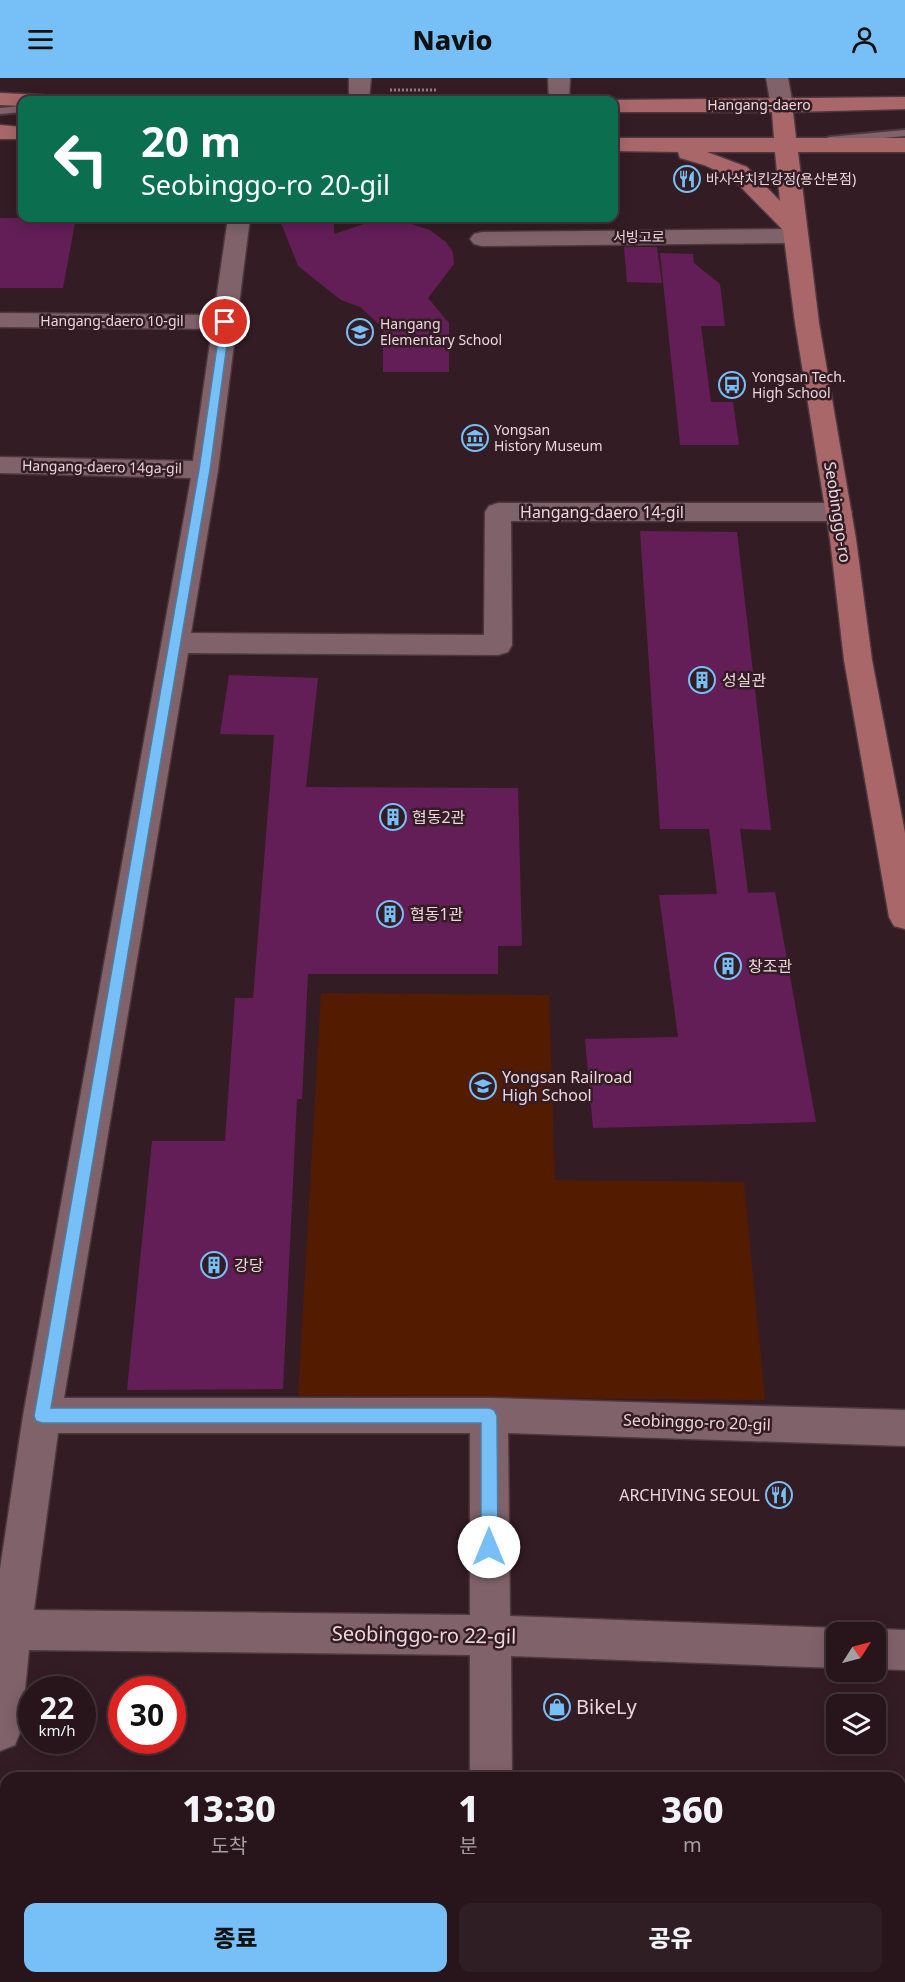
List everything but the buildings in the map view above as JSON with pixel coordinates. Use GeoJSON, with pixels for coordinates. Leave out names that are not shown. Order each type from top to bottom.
{"type":"FeatureCollection","features":[{"type":"Feature","properties":{"kind":"main road"},"geometry":{"type":"LineString","coordinates":[[0,99],[18,100]]}},
{"type":"Feature","properties":{"kind":"main road","name":"Hangang-daero"},"geometry":{"type":"LineString","coordinates":[[618,106],[905,103]]}},
{"type":"Feature","properties":{"kind":"main road","name":"Seobinggo-ro"},"geometry":{"type":"LineString","coordinates":[[782,106],[807,323],[839,512],[858,660],[905,917]]}},
{"type":"Feature","properties":{"kind":"main road"},"geometry":{"type":"LineString","coordinates":[[0,132],[18,133]]}},
{"type":"Feature","properties":{"kind":"main road"},"geometry":{"type":"LineString","coordinates":[[618,145],[905,145]]}},
{"type":"Feature","properties":{"kind":"main road"},"geometry":{"type":"LineString","coordinates":[[618,145],[688,153],[712,160],[739,172],[795,232]]}},
{"type":"Feature","properties":{"kind":"street"},"geometry":{"type":"LineString","coordinates":[[359,96],[360,78]]}},
{"type":"Feature","properties":{"kind":"street"},"geometry":{"type":"LineString","coordinates":[[559,78],[559,96]]}},
{"type":"Feature","properties":{"kind":"street"},"geometry":{"type":"LineString","coordinates":[[777,78],[782,106]]}},
{"type":"Feature","properties":{"kind":"street"},"geometry":{"type":"LineString","coordinates":[[0,1730],[11,1630],[42,1416],[205,470],[238,222]]}},
{"type":"Feature","properties":{"kind":"street","name":"서빙고로"},"geometry":{"type":"LineString","coordinates":[[482,239],[795,232]]}},
{"type":"Feature","properties":{"kind":"street","name":"Hangang-daero 10-gil"},"geometry":{"type":"LineString","coordinates":[[0,320],[225,322]]}},
{"type":"Feature","properties":{"kind":"street","name":"Hangang-daero 14ga-gil"},"geometry":{"type":"LineString","coordinates":[[0,465],[205,470]]}},
{"type":"Feature","properties":{"kind":"street","name":"Hangang-daero 14-gil"},"geometry":{"type":"LineString","coordinates":[[175,643],[498,645],[498,512],[839,512]]}},
{"type":"Feature","properties":{"kind":"street","name":"Seobinggo-ro 20-gil"},"geometry":{"type":"LineString","coordinates":[[42,1416],[489,1416],[905,1428]]}},
{"type":"Feature","properties":{"kind":"street"},"geometry":{"type":"LineString","coordinates":[[489,1416],[491,1772]]}},
{"type":"Feature","properties":{"kind":"street","name":"Seobinggo-ro 22-gil"},"geometry":{"type":"LineString","coordinates":[[11,1630],[490,1635],[826,1648]]}},
{"type":"Feature","properties":{"kind":"street"},"geometry":{"type":"LineString","coordinates":[[886,1649],[905,1650]]}},
{"type":"Feature","properties":{"kind":"lane"},"geometry":{"type":"LineString","coordinates":[[0,111],[18,109]]}},
{"type":"Feature","properties":{"kind":"lane"},"geometry":{"type":"LineString","coordinates":[[786,144],[905,133]]}},
{"type":"Feature","properties":{"kind":"path"},"geometry":{"type":"LineString","coordinates":[[382,90],[438,90]]}},
{"type":"Feature","properties":{"kind":"shaded area"},"geometry":{"type":"Polygon","coordinates":[[[321,993],[549,995],[555,1180],[744,1182],[765,1400],[298,1396],[321,993]]]}},
{"type":"Feature","properties":{"kind":"place","name":"바사삭치킨강정(용산본점)"},"geometry":{"type":"Point","coordinates":[687,179]}},
{"type":"Feature","properties":{"kind":"place","name":"Hangang Elementary School"},"geometry":{"type":"Point","coordinates":[360,332]}},
{"type":"Feature","properties":{"kind":"place","name":"Yongsan Tech. High School"},"geometry":{"type":"Point","coordinates":[732,385]}},
{"type":"Feature","properties":{"kind":"place","name":"Yongsan History Museum"},"geometry":{"type":"Point","coordinates":[475,438]}},
{"type":"Feature","properties":{"kind":"place","name":"성실관"},"geometry":{"type":"Point","coordinates":[702,680]}},
{"type":"Feature","properties":{"kind":"place","name":"협동2관"},"geometry":{"type":"Point","coordinates":[393,817]}},
{"type":"Feature","properties":{"kind":"place","name":"협동1관"},"geometry":{"type":"Point","coordinates":[390,914]}},
{"type":"Feature","properties":{"kind":"place","name":"창조관"},"geometry":{"type":"Point","coordinates":[728,966]}},
{"type":"Feature","properties":{"kind":"place","name":"Yongsan Railroad High School"},"geometry":{"type":"Point","coordinates":[483,1086]}},
{"type":"Feature","properties":{"kind":"place","name":"강당"},"geometry":{"type":"Point","coordinates":[214,1265]}},
{"type":"Feature","properties":{"kind":"place","name":"ARCHIVING SEOUL"},"geometry":{"type":"Point","coordinates":[779,1495]}},
{"type":"Feature","properties":{"kind":"place","name":"BikeLy"},"geometry":{"type":"Point","coordinates":[557,1707]}},
{"type":"Feature","properties":{"kind":"route"},"geometry":{"type":"LineString","coordinates":[[225,322],[205,470],[42,1416],[489,1416],[489,1547]]}}]}
